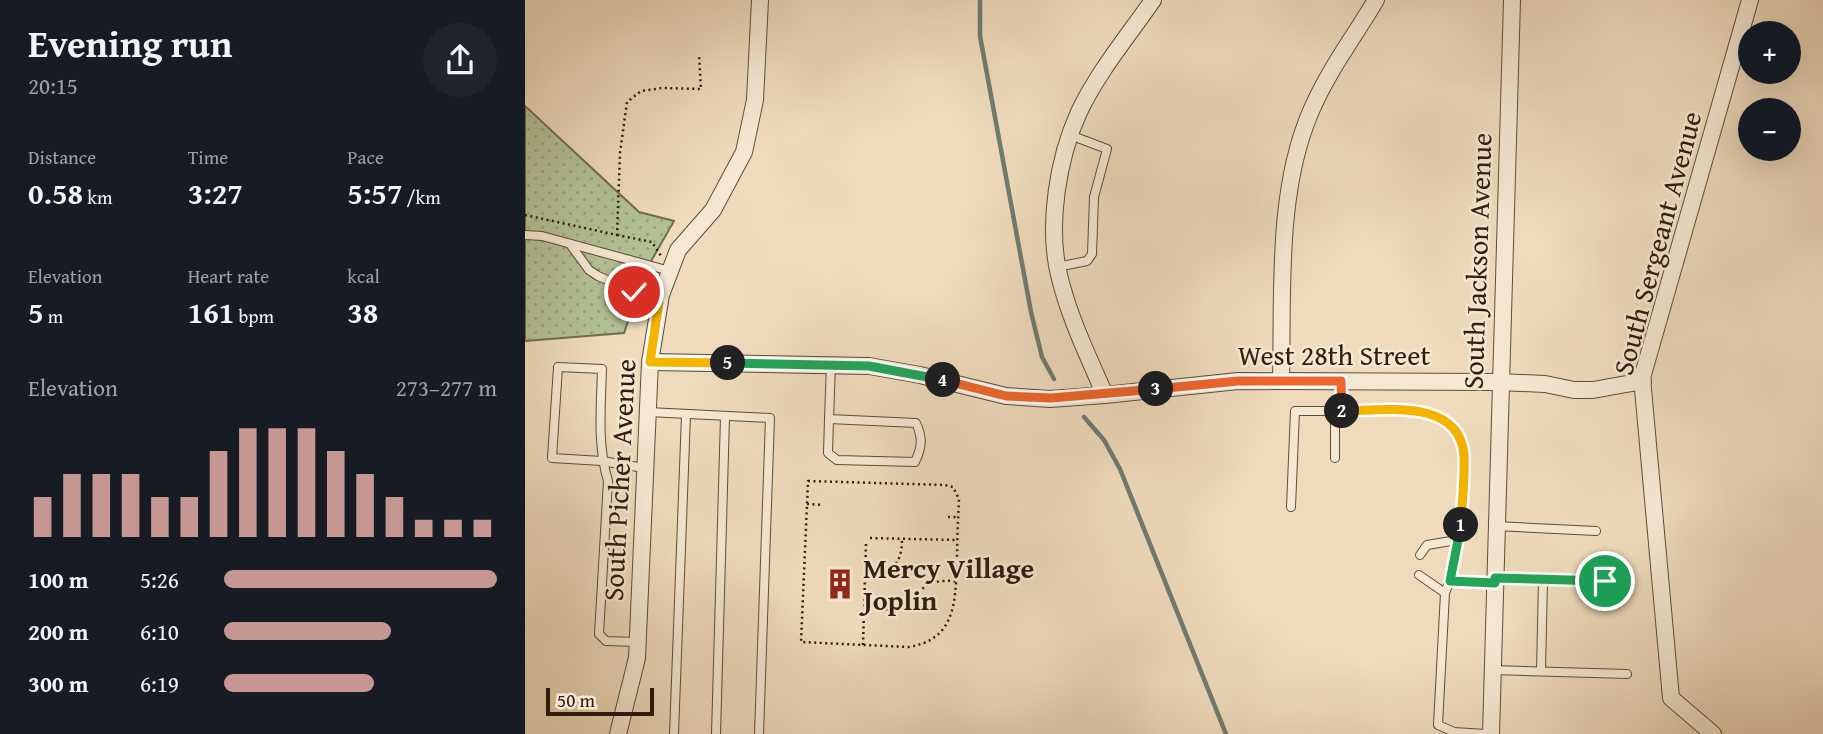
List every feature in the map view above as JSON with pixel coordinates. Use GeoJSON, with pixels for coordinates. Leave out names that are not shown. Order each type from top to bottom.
{"type":"FeatureCollection","features":[{"type":"Feature","properties":{"kind":"street","name":"South Picher Avenue"},"geometry":{"type":"LineString","coordinates":[[618,734],[636,658],[650,362],[659,302],[678,250],[713,210],[744,152],[755,100],[760,0]]}},
{"type":"Feature","properties":{"kind":"street"},"geometry":{"type":"LineString","coordinates":[[1105,395],[1076,330],[1057,267],[1056,194],[1070,135],[1080,111],[1093,87],[1153,0]]}},
{"type":"Feature","properties":{"kind":"street"},"geometry":{"type":"LineString","coordinates":[[1281,380],[1286,210],[1293,163],[1320,91],[1376,0]]}},
{"type":"Feature","properties":{"kind":"street","name":"South Jackson Avenue"},"geometry":{"type":"LineString","coordinates":[[1491,734],[1512,0]]}},
{"type":"Feature","properties":{"kind":"street","name":"South Sergeant Avenue"},"geometry":{"type":"LineString","coordinates":[[1713,734],[1671,698],[1643,381],[1750,0]]}},
{"type":"Feature","properties":{"kind":"street","name":"West 28th Street"},"geometry":{"type":"LineString","coordinates":[[650,362],[869,366],[920,374],[1006,396],[1051,398],[1238,381],[1499,382],[1593,390],[1643,381]]}},
{"type":"Feature","properties":{"kind":"lane"},"geometry":{"type":"LineString","coordinates":[[1057,267],[1087,261],[1092,254],[1092,209],[1107,149],[1070,135]]}},
{"type":"Feature","properties":{"kind":"lane"},"geometry":{"type":"LineString","coordinates":[[525,235],[542,236],[670,271]]}},
{"type":"Feature","properties":{"kind":"lane"},"geometry":{"type":"LineString","coordinates":[[570,244],[589,270],[598,276],[659,302]]}},
{"type":"Feature","properties":{"kind":"lane"},"geometry":{"type":"LineString","coordinates":[[829,419],[916,423],[922,435],[920,451],[915,462],[837,460],[828,453],[829,419],[831,365]]}},
{"type":"Feature","properties":{"kind":"lane"},"geometry":{"type":"LineString","coordinates":[[637,642],[606,641],[599,634],[608,481],[602,461],[602,369],[558,367],[552,458],[602,461],[644,468]]}},
{"type":"Feature","properties":{"kind":"lane"},"geometry":{"type":"LineString","coordinates":[[1335,458],[1341,381]]}},
{"type":"Feature","properties":{"kind":"lane"},"geometry":{"type":"LineString","coordinates":[[1291,507],[1295,411],[1425,411],[1452,426],[1461,440],[1464,455],[1460,531],[1445,593],[1438,725],[1454,732],[1485,734]]}},
{"type":"Feature","properties":{"kind":"lane"},"geometry":{"type":"LineString","coordinates":[[647,412],[770,418],[759,734]]}},
{"type":"Feature","properties":{"kind":"lane"},"geometry":{"type":"LineString","coordinates":[[674,734],[685,415]]}},
{"type":"Feature","properties":{"kind":"lane"},"geometry":{"type":"LineString","coordinates":[[716,734],[725,417]]}},
{"type":"Feature","properties":{"kind":"lane"},"geometry":{"type":"LineString","coordinates":[[1496,526],[1596,531]]}},
{"type":"Feature","properties":{"kind":"lane"},"geometry":{"type":"LineString","coordinates":[[1420,555],[1427,545],[1457,540]]}},
{"type":"Feature","properties":{"kind":"lane"},"geometry":{"type":"LineString","coordinates":[[1419,575],[1445,593]]}},
{"type":"Feature","properties":{"kind":"lane"},"geometry":{"type":"LineString","coordinates":[[1541,671],[1543,580]]}},
{"type":"Feature","properties":{"kind":"lane"},"geometry":{"type":"LineString","coordinates":[[1450,581],[1605,581]]}},
{"type":"Feature","properties":{"kind":"lane"},"geometry":{"type":"LineString","coordinates":[[1492,670],[1627,674]]}},
{"type":"Feature","properties":{"kind":"path"},"geometry":{"type":"LineString","coordinates":[[617,234],[620,152],[627,102],[641,91],[662,88],[701,89],[699,55]]}},
{"type":"Feature","properties":{"kind":"path"},"geometry":{"type":"LineString","coordinates":[[525,215],[652,242],[670,271]]}},
{"type":"Feature","properties":{"kind":"path"},"geometry":{"type":"LineString","coordinates":[[808,481],[945,485],[953,487],[957,492],[958,517],[954,609],[948,623],[930,639],[908,647],[801,642],[808,481]]}},
{"type":"Feature","properties":{"kind":"path"},"geometry":{"type":"LineString","coordinates":[[807,504],[823,505]]}},
{"type":"Feature","properties":{"kind":"path"},"geometry":{"type":"LineString","coordinates":[[948,517],[958,517]]}},
{"type":"Feature","properties":{"kind":"path"},"geometry":{"type":"LineString","coordinates":[[870,538],[957,540]]}},
{"type":"Feature","properties":{"kind":"path"},"geometry":{"type":"LineString","coordinates":[[865,574],[882,574],[892,568],[902,551],[902,538]]}},
{"type":"Feature","properties":{"kind":"path"},"geometry":{"type":"LineString","coordinates":[[863,645],[866,544]]}},
{"type":"Feature","properties":{"kind":"path"},"geometry":{"type":"LineString","coordinates":[[864,610],[899,609],[908,604],[926,585],[941,580],[956,582]]}},
{"type":"Feature","properties":{"kind":"green space"},"geometry":{"type":"Polygon","coordinates":[[[525,106],[639,212],[674,221],[646,270],[624,333],[525,341],[525,106]]]}},
{"type":"Feature","properties":{"kind":"waterway"},"geometry":{"type":"LineString","coordinates":[[980,0],[980,36],[1031,312],[1042,357],[1054,379]]}},
{"type":"Feature","properties":{"kind":"waterway"},"geometry":{"type":"LineString","coordinates":[[1084,417],[1104,440],[1120,469],[1226,734]]}},
{"type":"Feature","properties":{"kind":"place","name":"Mercy Village Joplin"},"geometry":{"type":"Point","coordinates":[840,584]}},
{"type":"Feature","properties":{"kind":"route"},"geometry":{"type":"LineString","coordinates":[[634,292],[659,302],[650,362],[869,366],[920,374],[1006,396],[1051,398],[1238,381],[1341,381],[1341,411],[1425,411],[1452,426],[1461,440],[1464,455],[1460,531],[1450,581],[1495,583],[1495,578],[1605,581]]}}]}
